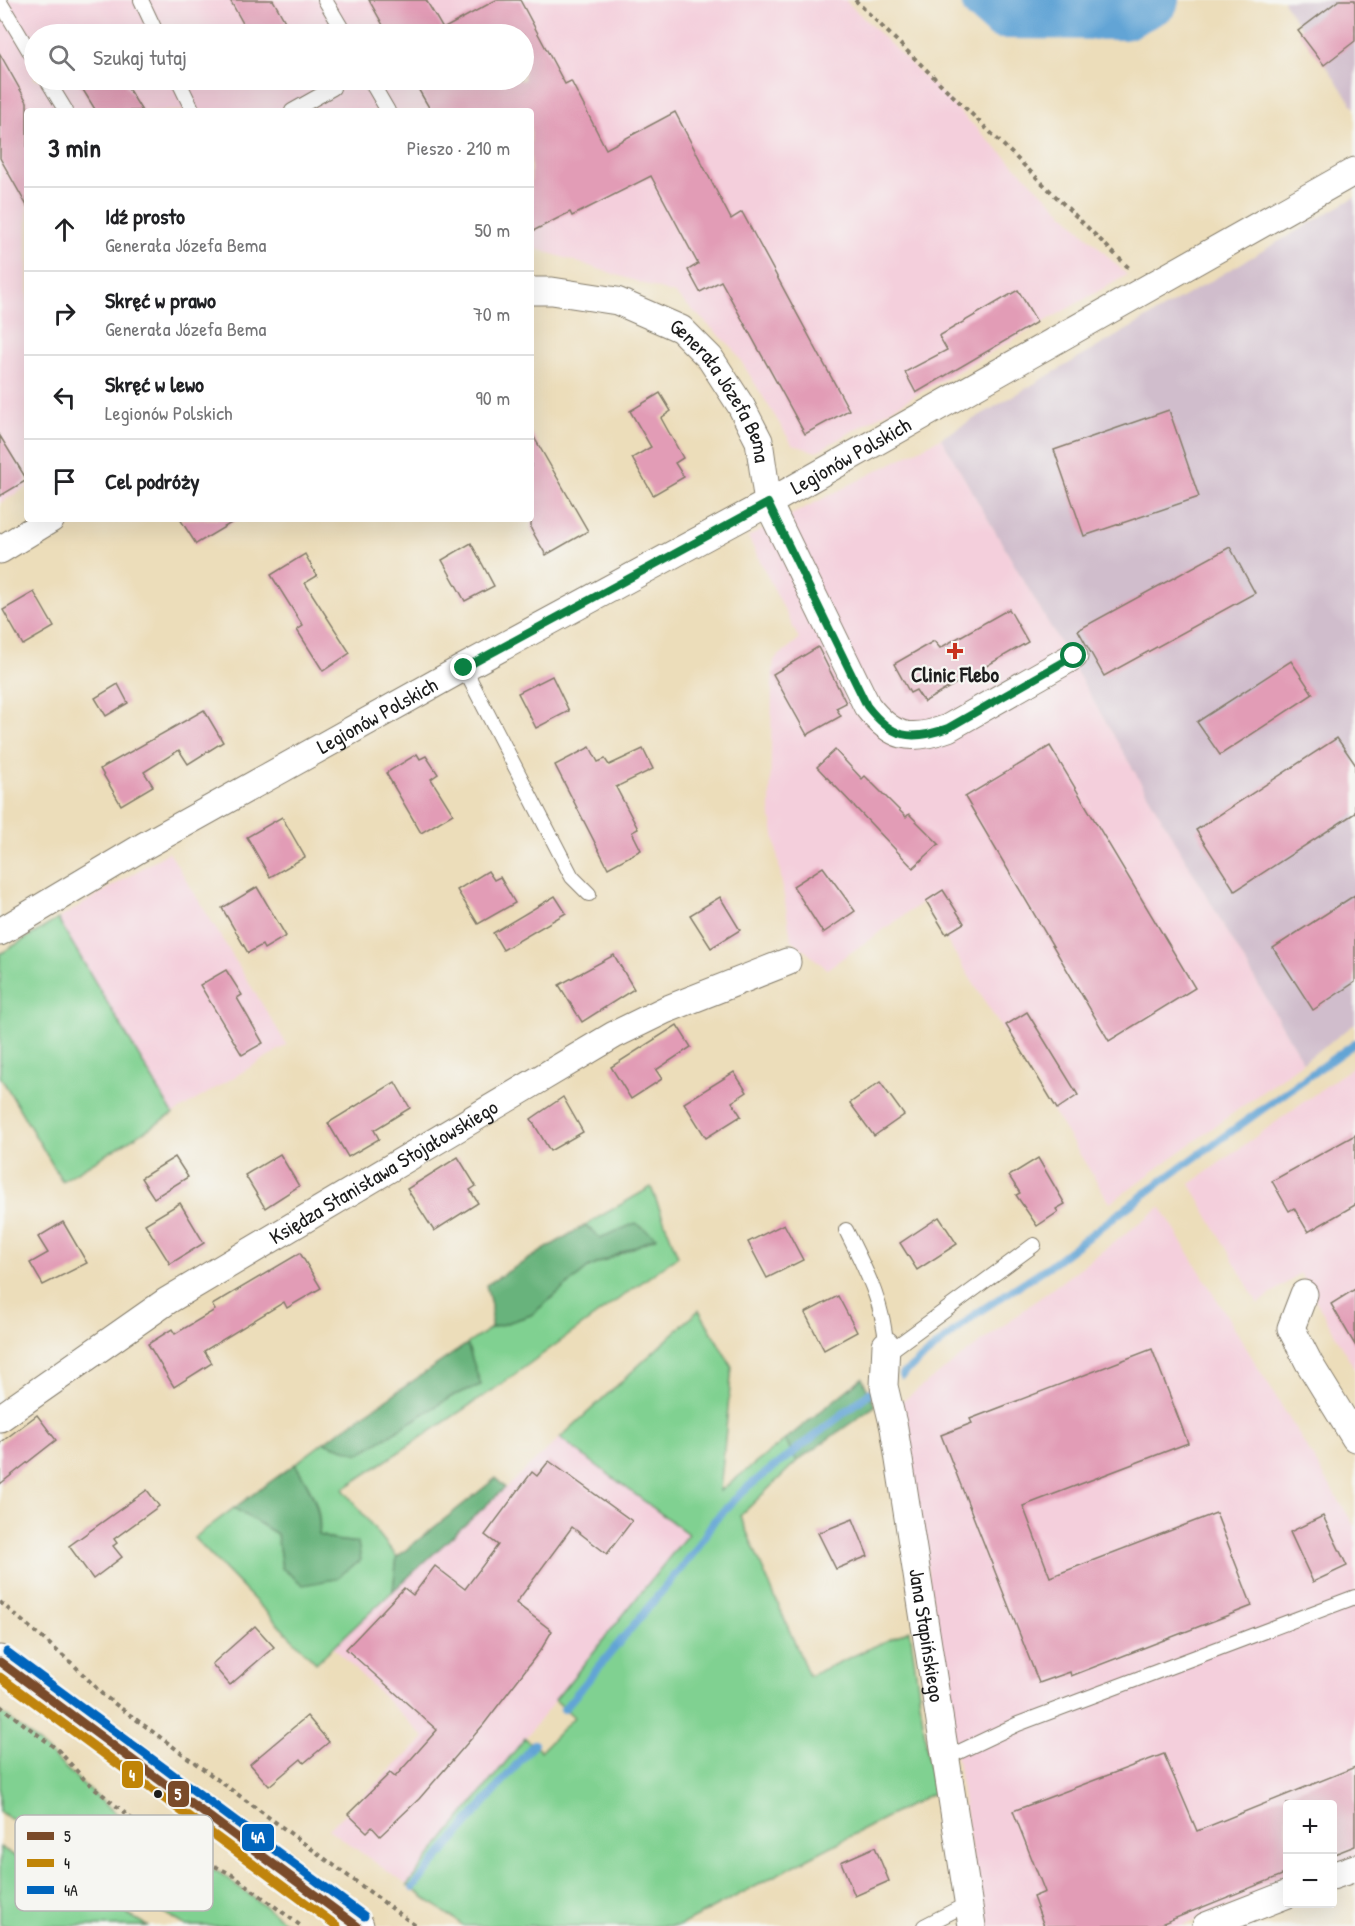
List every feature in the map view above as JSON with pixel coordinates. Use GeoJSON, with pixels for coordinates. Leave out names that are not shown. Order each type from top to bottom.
{"type":"FeatureCollection","features":[{"type":"Feature","properties":{"kind":"main road"},"geometry":{"type":"LineString","coordinates":[[0,1662],[207,1815]]}},
{"type":"Feature","properties":{"kind":"main road"},"geometry":{"type":"LineString","coordinates":[[213,1820],[357,1926]]}},
{"type":"Feature","properties":{"kind":"street","name":"Legionów Polskich"},"geometry":{"type":"LineString","coordinates":[[0,932],[144,846],[464,668],[768,503],[1355,171]]}},
{"type":"Feature","properties":{"kind":"street","name":"Generała Józefa Bema"},"geometry":{"type":"LineString","coordinates":[[534,291],[552,291],[617,301],[681,329],[710,358],[741,406],[759,441],[768,503],[867,706],[879,721],[896,733],[910,737],[927,736],[948,728],[1074,656]]}},
{"type":"Feature","properties":{"kind":"street"},"geometry":{"type":"LineString","coordinates":[[0,550],[46,522]]}},
{"type":"Feature","properties":{"kind":"street","name":"Księdza Stanisława Stojałowskiego"},"geometry":{"type":"LineString","coordinates":[[0,1418],[167,1301],[614,1035],[665,1010],[787,962]]}},
{"type":"Feature","properties":{"kind":"street"},"geometry":{"type":"LineString","coordinates":[[1304,1294],[1291,1328],[1355,1438]]}},
{"type":"Feature","properties":{"kind":"street","name":"Jana Stapińskiego"},"geometry":{"type":"LineString","coordinates":[[885,1350],[884,1386],[894,1428],[969,1915]]}},
{"type":"Feature","properties":{"kind":"street"},"geometry":{"type":"LineString","coordinates":[[1337,1874],[1355,1868]]}},
{"type":"Feature","properties":{"kind":"street"},"geometry":{"type":"LineString","coordinates":[[1206,1926],[1283,1896]]}},
{"type":"Feature","properties":{"kind":"lane"},"geometry":{"type":"LineString","coordinates":[[141,0],[152,24]]}},
{"type":"Feature","properties":{"kind":"lane"},"geometry":{"type":"LineString","coordinates":[[325,0],[339,24]]}},
{"type":"Feature","properties":{"kind":"lane"},"geometry":{"type":"LineString","coordinates":[[0,2],[24,42]]}},
{"type":"Feature","properties":{"kind":"lane"},"geometry":{"type":"LineString","coordinates":[[53,90],[64,108]]}},
{"type":"Feature","properties":{"kind":"lane"},"geometry":{"type":"LineString","coordinates":[[183,90],[192,108]]}},
{"type":"Feature","properties":{"kind":"lane"},"geometry":{"type":"LineString","coordinates":[[297,108],[329,90]]}},
{"type":"Feature","properties":{"kind":"lane"},"geometry":{"type":"LineString","coordinates":[[376,90],[386,108]]}},
{"type":"Feature","properties":{"kind":"lane"},"geometry":{"type":"LineString","coordinates":[[464,668],[572,878],[589,894]]}},
{"type":"Feature","properties":{"kind":"lane"},"geometry":{"type":"LineString","coordinates":[[846,1230],[866,1271],[885,1320],[885,1350]]}},
{"type":"Feature","properties":{"kind":"lane"},"geometry":{"type":"LineString","coordinates":[[885,1350],[1034,1245]]}},
{"type":"Feature","properties":{"kind":"lane"},"geometry":{"type":"LineString","coordinates":[[944,1759],[1017,1724],[1355,1597]]}},
{"type":"Feature","properties":{"kind":"lane"},"geometry":{"type":"LineString","coordinates":[[924,1926],[969,1915]]}},
{"type":"Feature","properties":{"kind":"path"},"geometry":{"type":"LineString","coordinates":[[855,0],[1149,288]]}},
{"type":"Feature","properties":{"kind":"path"},"geometry":{"type":"LineString","coordinates":[[0,1602],[75,1666],[103,1695],[416,1926]]}},
{"type":"Feature","properties":{"kind":"path"},"geometry":{"type":"LineString","coordinates":[[0,1706],[58,1750],[84,1779],[127,1815]]}},
{"type":"Feature","properties":{"kind":"path"},"geometry":{"type":"LineString","coordinates":[[213,1865],[231,1874],[301,1926]]}},
{"type":"Feature","properties":{"kind":"shaded area"},"geometry":{"type":"Polygon","coordinates":[[[0,0],[450,0],[451,2],[454,0],[845,0],[1127,275],[816,452],[792,444],[733,348],[675,294],[534,248],[534,108],[24,108],[24,489],[0,503],[0,0]]]}},
{"type":"Feature","properties":{"kind":"shaded area"},"geometry":{"type":"Polygon","coordinates":[[[1355,0],[1355,109],[1283,1],[1355,0]]]}},
{"type":"Feature","properties":{"kind":"shaded area"},"geometry":{"type":"Polygon","coordinates":[[[1355,197],[1355,1024],[1303,1062],[941,438],[1355,197]]]}},
{"type":"Feature","properties":{"kind":"shaded area"},"geometry":{"type":"Polygon","coordinates":[[[941,438],[1303,1062],[1110,1203],[923,902],[827,969],[791,939],[770,810],[772,683],[774,660],[799,639],[748,537],[941,438]]]}},
{"type":"Feature","properties":{"kind":"shaded area"},"geometry":{"type":"Polygon","coordinates":[[[169,852],[287,1045],[173,1114],[58,919],[169,852]]]}},
{"type":"Feature","properties":{"kind":"shaded area"},"geometry":{"type":"Polygon","coordinates":[[[1355,1065],[1355,1369],[1300,1273],[1258,1304],[1190,1184],[1355,1065]]]}},
{"type":"Feature","properties":{"kind":"shaded area"},"geometry":{"type":"Polygon","coordinates":[[[1161,1207],[1355,1527],[1355,1858],[1337,1865],[1337,1800],[1283,1800],[1283,1886],[1182,1926],[983,1926],[901,1402],[1161,1207]]]}},
{"type":"Feature","properties":{"kind":"shaded area"},"geometry":{"type":"Polygon","coordinates":[[[560,1438],[689,1534],[407,1885],[328,1829],[425,1738],[333,1647],[560,1438]]]}},
{"type":"Feature","properties":{"kind":"green space"},"geometry":{"type":"Polygon","coordinates":[[[58,919],[173,1114],[62,1181],[0,1076],[0,954],[58,919]]]}},
{"type":"Feature","properties":{"kind":"green space"},"geometry":{"type":"Polygon","coordinates":[[[651,1187],[678,1256],[493,1390],[343,1489],[397,1557],[393,1591],[316,1663],[194,1538],[234,1508],[277,1534],[282,1568],[358,1543],[334,1540],[319,1535],[317,1506],[295,1464],[324,1442],[359,1453],[454,1395],[480,1385],[467,1344],[491,1328],[531,1315],[588,1268],[655,1238],[636,1223],[600,1238],[585,1225],[651,1187]]]}},
{"type":"Feature","properties":{"kind":"green space"},"geometry":{"type":"Polygon","coordinates":[[[636,1223],[656,1237],[588,1268],[531,1315],[491,1328],[491,1305],[486,1285],[585,1225],[600,1238],[636,1223]]]}},
{"type":"Feature","properties":{"kind":"green space"},"geometry":{"type":"Polygon","coordinates":[[[699,1310],[732,1367],[720,1491],[785,1440],[797,1461],[740,1516],[809,1676],[910,1630],[933,1793],[679,1926],[464,1926],[407,1885],[525,1738],[541,1751],[574,1717],[555,1700],[688,1534],[560,1438],[699,1310]]]}},
{"type":"Feature","properties":{"kind":"green space"},"geometry":{"type":"Polygon","coordinates":[[[467,1344],[481,1385],[454,1395],[359,1454],[324,1442],[467,1344]]]}},
{"type":"Feature","properties":{"kind":"green space"},"geometry":{"type":"Polygon","coordinates":[[[862,1378],[875,1406],[797,1461],[785,1440],[862,1378]]]}},
{"type":"Feature","properties":{"kind":"green space"},"geometry":{"type":"Polygon","coordinates":[[[295,1464],[310,1489],[316,1506],[319,1535],[334,1540],[358,1543],[361,1560],[335,1579],[303,1585],[282,1568],[277,1534],[234,1508],[295,1464]]]}},
{"type":"Feature","properties":{"kind":"green space"},"geometry":{"type":"Polygon","coordinates":[[[496,1478],[505,1488],[393,1591],[397,1557],[496,1478]]]}},
{"type":"Feature","properties":{"kind":"green space"},"geometry":{"type":"Polygon","coordinates":[[[0,1711],[118,1815],[15,1815],[15,1821],[0,1812],[0,1711]]]}},
{"type":"Feature","properties":{"kind":"green space"},"geometry":{"type":"Polygon","coordinates":[[[0,1847],[15,1856],[15,1911],[122,1911],[148,1926],[0,1926],[0,1847]]]}},
{"type":"Feature","properties":{"kind":"green space"},"geometry":{"type":"Polygon","coordinates":[[[213,1870],[220,1873],[291,1926],[186,1926],[162,1911],[213,1911],[213,1870]]]}},
{"type":"Feature","properties":{"kind":"building"},"geometry":{"type":"Polygon","coordinates":[[[230,0],[273,0],[286,24],[243,24],[230,0]]]}},
{"type":"Feature","properties":{"kind":"building"},"geometry":{"type":"Polygon","coordinates":[[[369,0],[426,0],[440,24],[382,24],[369,0]]]}},
{"type":"Feature","properties":{"kind":"building"},"geometry":{"type":"Polygon","coordinates":[[[496,0],[520,0],[533,24],[452,24],[496,0]]]}},
{"type":"Feature","properties":{"kind":"building"},"geometry":{"type":"Polygon","coordinates":[[[1339,0],[1355,0],[1355,41],[1324,65],[1298,31],[1339,0]]]}},
{"type":"Feature","properties":{"kind":"building"},"geometry":{"type":"Polygon","coordinates":[[[534,26],[565,84],[571,81],[606,149],[675,112],[731,219],[742,212],[849,410],[805,434],[721,281],[700,292],[688,270],[698,264],[651,176],[572,216],[570,212],[534,230],[534,108],[429,108],[419,90],[534,90],[534,26]]]}},
{"type":"Feature","properties":{"kind":"building"},"geometry":{"type":"Polygon","coordinates":[[[0,54],[27,102],[27,108],[24,108],[24,201],[0,158],[0,54]]]}},
{"type":"Feature","properties":{"kind":"building"},"geometry":{"type":"Polygon","coordinates":[[[83,90],[129,90],[140,108],[94,108],[83,90]]]}},
{"type":"Feature","properties":{"kind":"building"},"geometry":{"type":"Polygon","coordinates":[[[1018,290],[1037,322],[916,393],[905,372],[947,350],[939,336],[1018,290]]]}},
{"type":"Feature","properties":{"kind":"building"},"geometry":{"type":"Polygon","coordinates":[[[660,393],[671,411],[661,418],[683,458],[675,463],[684,477],[653,495],[632,458],[651,447],[630,411],[660,393]]]}},
{"type":"Feature","properties":{"kind":"building"},"geometry":{"type":"Polygon","coordinates":[[[1169,410],[1199,497],[1084,536],[1054,450],[1169,410]]]}},
{"type":"Feature","properties":{"kind":"building"},"geometry":{"type":"Polygon","coordinates":[[[0,436],[24,475],[24,482],[0,496],[0,436]]]}},
{"type":"Feature","properties":{"kind":"building"},"geometry":{"type":"Polygon","coordinates":[[[534,437],[588,531],[546,555],[531,529],[531,522],[534,522],[534,437]]]}},
{"type":"Feature","properties":{"kind":"building"},"geometry":{"type":"Polygon","coordinates":[[[182,522],[233,522],[196,544],[182,522]]]}},
{"type":"Feature","properties":{"kind":"building"},"geometry":{"type":"Polygon","coordinates":[[[471,543],[494,586],[465,601],[442,560],[471,543]]]}},
{"type":"Feature","properties":{"kind":"building"},"geometry":{"type":"Polygon","coordinates":[[[1230,547],[1255,593],[1104,676],[1078,630],[1230,547]]]}},
{"type":"Feature","properties":{"kind":"building"},"geometry":{"type":"Polygon","coordinates":[[[305,554],[317,576],[305,583],[350,653],[323,671],[297,630],[303,626],[271,575],[305,554]]]}},
{"type":"Feature","properties":{"kind":"building"},"geometry":{"type":"Polygon","coordinates":[[[34,592],[54,627],[23,645],[3,610],[34,592]]]}},
{"type":"Feature","properties":{"kind":"building"},"geometry":{"type":"Polygon","coordinates":[[[1009,609],[1028,642],[924,702],[916,690],[910,693],[894,664],[934,641],[940,648],[1009,609]]]}},
{"type":"Feature","properties":{"kind":"building"},"geometry":{"type":"Polygon","coordinates":[[[818,647],[846,703],[836,708],[841,716],[807,735],[773,674],[818,647]]]}},
{"type":"Feature","properties":{"kind":"building"},"geometry":{"type":"Polygon","coordinates":[[[1291,661],[1313,694],[1220,755],[1197,722],[1291,661]]]}},
{"type":"Feature","properties":{"kind":"building"},"geometry":{"type":"Polygon","coordinates":[[[552,676],[569,711],[536,728],[518,693],[552,676]]]}},
{"type":"Feature","properties":{"kind":"building"},"geometry":{"type":"Polygon","coordinates":[[[118,684],[128,703],[106,716],[95,698],[118,684]]]}},
{"type":"Feature","properties":{"kind":"building"},"geometry":{"type":"Polygon","coordinates":[[[204,710],[223,742],[188,764],[179,750],[144,772],[153,786],[121,805],[100,769],[204,710]]]}},
{"type":"Feature","properties":{"kind":"building"},"geometry":{"type":"Polygon","coordinates":[[[1337,738],[1355,764],[1355,813],[1235,891],[1196,830],[1337,738]]]}},
{"type":"Feature","properties":{"kind":"building"},"geometry":{"type":"Polygon","coordinates":[[[1050,746],[1195,988],[1109,1041],[965,797],[1050,746]]]}},
{"type":"Feature","properties":{"kind":"building"},"geometry":{"type":"Polygon","coordinates":[[[590,747],[598,762],[605,759],[609,765],[643,749],[653,769],[616,787],[638,829],[632,832],[641,850],[608,868],[555,765],[590,747]]]}},
{"type":"Feature","properties":{"kind":"building"},"geometry":{"type":"Polygon","coordinates":[[[835,750],[862,779],[865,776],[906,817],[909,814],[939,844],[913,868],[817,767],[835,750]]]}},
{"type":"Feature","properties":{"kind":"building"},"geometry":{"type":"Polygon","coordinates":[[[417,754],[420,759],[426,756],[438,774],[431,779],[453,814],[421,833],[386,773],[417,754]]]}},
{"type":"Feature","properties":{"kind":"building"},"geometry":{"type":"Polygon","coordinates":[[[282,817],[305,857],[270,877],[247,837],[282,817]]]}},
{"type":"Feature","properties":{"kind":"building"},"geometry":{"type":"Polygon","coordinates":[[[823,867],[855,911],[823,933],[793,886],[823,867]]]}},
{"type":"Feature","properties":{"kind":"building"},"geometry":{"type":"Polygon","coordinates":[[[488,871],[494,880],[500,877],[515,903],[478,924],[457,890],[488,871]]]}},
{"type":"Feature","properties":{"kind":"building"},"geometry":{"type":"Polygon","coordinates":[[[257,887],[286,936],[264,949],[262,945],[248,953],[222,908],[257,887]]]}},
{"type":"Feature","properties":{"kind":"building"},"geometry":{"type":"Polygon","coordinates":[[[943,890],[964,923],[946,934],[926,901],[943,890]]]}},
{"type":"Feature","properties":{"kind":"building"},"geometry":{"type":"Polygon","coordinates":[[[1355,895],[1355,982],[1313,1010],[1273,948],[1355,895]]]}},
{"type":"Feature","properties":{"kind":"building"},"geometry":{"type":"Polygon","coordinates":[[[555,896],[566,913],[503,950],[493,933],[555,896]]]}},
{"type":"Feature","properties":{"kind":"building"},"geometry":{"type":"Polygon","coordinates":[[[720,897],[740,930],[711,948],[690,915],[720,897]]]}},
{"type":"Feature","properties":{"kind":"building"},"geometry":{"type":"Polygon","coordinates":[[[614,955],[634,989],[582,1022],[559,985],[614,955]]]}},
{"type":"Feature","properties":{"kind":"building"},"geometry":{"type":"Polygon","coordinates":[[[226,970],[242,995],[237,998],[263,1043],[242,1055],[200,985],[226,970]]]}},
{"type":"Feature","properties":{"kind":"building"},"geometry":{"type":"Polygon","coordinates":[[[1027,1012],[1078,1095],[1057,1109],[1006,1025],[1027,1012]]]}},
{"type":"Feature","properties":{"kind":"building"},"geometry":{"type":"Polygon","coordinates":[[[677,1025],[691,1047],[656,1070],[662,1079],[631,1099],[611,1067],[677,1025]]]}},
{"type":"Feature","properties":{"kind":"building"},"geometry":{"type":"Polygon","coordinates":[[[734,1072],[747,1092],[732,1102],[741,1116],[706,1138],[684,1103],[734,1072]]]}},
{"type":"Feature","properties":{"kind":"building"},"geometry":{"type":"Polygon","coordinates":[[[395,1082],[410,1108],[374,1130],[379,1139],[348,1157],[328,1123],[395,1082]]]}},
{"type":"Feature","properties":{"kind":"building"},"geometry":{"type":"Polygon","coordinates":[[[880,1082],[904,1115],[874,1136],[850,1103],[880,1082]]]}},
{"type":"Feature","properties":{"kind":"building"},"geometry":{"type":"Polygon","coordinates":[[[563,1097],[583,1132],[550,1151],[531,1119],[563,1097]]]}},
{"type":"Feature","properties":{"kind":"building"},"geometry":{"type":"Polygon","coordinates":[[[1355,1135],[1355,1205],[1308,1232],[1294,1208],[1289,1211],[1272,1181],[1355,1135]]]}},
{"type":"Feature","properties":{"kind":"building"},"geometry":{"type":"Polygon","coordinates":[[[280,1154],[299,1186],[265,1208],[245,1175],[280,1154]]]}},
{"type":"Feature","properties":{"kind":"building"},"geometry":{"type":"Polygon","coordinates":[[[175,1157],[188,1177],[154,1198],[141,1178],[175,1157]]]}},
{"type":"Feature","properties":{"kind":"building"},"geometry":{"type":"Polygon","coordinates":[[[458,1157],[476,1186],[470,1190],[478,1203],[434,1231],[407,1189],[458,1157]]]}},
{"type":"Feature","properties":{"kind":"building"},"geometry":{"type":"Polygon","coordinates":[[[1038,1158],[1065,1204],[1056,1209],[1058,1212],[1037,1226],[1016,1195],[1020,1193],[1009,1176],[1038,1158]]]}},
{"type":"Feature","properties":{"kind":"building"},"geometry":{"type":"Polygon","coordinates":[[[180,1203],[204,1243],[170,1264],[145,1224],[180,1203]]]}},
{"type":"Feature","properties":{"kind":"building"},"geometry":{"type":"Polygon","coordinates":[[[939,1217],[957,1244],[917,1270],[900,1243],[939,1217]]]}},
{"type":"Feature","properties":{"kind":"building"},"geometry":{"type":"Polygon","coordinates":[[[63,1222],[87,1263],[43,1285],[30,1263],[48,1253],[38,1237],[63,1222]]]}},
{"type":"Feature","properties":{"kind":"building"},"geometry":{"type":"Polygon","coordinates":[[[784,1224],[803,1260],[767,1278],[748,1242],[784,1224]]]}},
{"type":"Feature","properties":{"kind":"building"},"geometry":{"type":"Polygon","coordinates":[[[300,1253],[321,1288],[287,1308],[284,1302],[204,1351],[212,1363],[174,1387],[148,1344],[172,1329],[175,1334],[215,1310],[212,1305],[300,1253]]]}},
{"type":"Feature","properties":{"kind":"building"},"geometry":{"type":"Polygon","coordinates":[[[1355,1289],[1355,1345],[1331,1304],[1355,1289]]]}},
{"type":"Feature","properties":{"kind":"building"},"geometry":{"type":"Polygon","coordinates":[[[838,1296],[857,1332],[824,1350],[805,1313],[838,1296]]]}},
{"type":"Feature","properties":{"kind":"building"},"geometry":{"type":"Polygon","coordinates":[[[1152,1349],[1188,1443],[1023,1506],[1050,1577],[1216,1513],[1252,1606],[1071,1676],[1070,1672],[1039,1683],[941,1435],[972,1423],[970,1419],[1152,1349]]]}},
{"type":"Feature","properties":{"kind":"building"},"geometry":{"type":"Polygon","coordinates":[[[37,1415],[56,1440],[0,1484],[0,1443],[37,1415]]]}},
{"type":"Feature","properties":{"kind":"building"},"geometry":{"type":"Polygon","coordinates":[[[549,1461],[632,1521],[607,1554],[572,1527],[516,1603],[552,1631],[542,1648],[484,1724],[419,1799],[380,1836],[372,1827],[367,1832],[348,1814],[390,1773],[395,1777],[437,1730],[346,1649],[404,1588],[413,1595],[435,1566],[465,1589],[498,1545],[485,1535],[532,1472],[537,1476],[549,1461]]]}},
{"type":"Feature","properties":{"kind":"building"},"geometry":{"type":"Polygon","coordinates":[[[147,1490],[159,1506],[114,1539],[117,1543],[113,1546],[122,1557],[93,1579],[69,1546],[147,1490]]]}},
{"type":"Feature","properties":{"kind":"building"},"geometry":{"type":"Polygon","coordinates":[[[1323,1516],[1347,1566],[1313,1582],[1290,1532],[1323,1516]]]}},
{"type":"Feature","properties":{"kind":"building"},"geometry":{"type":"Polygon","coordinates":[[[853,1519],[868,1556],[836,1569],[818,1533],[853,1519]]]}},
{"type":"Feature","properties":{"kind":"building"},"geometry":{"type":"Polygon","coordinates":[[[255,1626],[274,1647],[230,1685],[212,1664],[255,1626]]]}},
{"type":"Feature","properties":{"kind":"building"},"geometry":{"type":"Polygon","coordinates":[[[307,1716],[329,1742],[304,1763],[301,1759],[269,1786],[250,1764],[307,1716]]]}},
{"type":"Feature","properties":{"kind":"building"},"geometry":{"type":"Polygon","coordinates":[[[1164,1754],[1197,1831],[1355,1767],[1355,1846],[1337,1853],[1337,1800],[1283,1800],[1283,1875],[1156,1926],[1044,1926],[1033,1897],[1045,1892],[1013,1811],[1164,1754]]]}},
{"type":"Feature","properties":{"kind":"building"},"geometry":{"type":"Polygon","coordinates":[[[875,1847],[889,1881],[855,1896],[841,1862],[875,1847]]]}},
{"type":"Feature","properties":{"kind":"waterway"},"geometry":{"type":"LineString","coordinates":[[985,0],[1002,15],[1124,16],[1155,0]]}},
{"type":"Feature","properties":{"kind":"waterway"},"geometry":{"type":"LineString","coordinates":[[902,1375],[977,1313],[1052,1264],[1162,1181],[1355,1043]]}},
{"type":"Feature","properties":{"kind":"waterway"},"geometry":{"type":"LineString","coordinates":[[564,1709],[696,1550],[713,1522],[744,1490],[871,1392]]}},
{"type":"Feature","properties":{"kind":"waterway"},"geometry":{"type":"LineString","coordinates":[[413,1888],[534,1744]]}},
{"type":"Feature","properties":{"kind":"transit line","name":"4A"},"geometry":{"type":"LineString","coordinates":[[7,1652],[364,1916]]}},
{"type":"Feature","properties":{"kind":"transit line","name":"5"},"geometry":{"type":"LineString","coordinates":[[0,1662],[207,1815]]}},
{"type":"Feature","properties":{"kind":"transit line","name":"4"},"geometry":{"type":"LineString","coordinates":[[0,1677],[187,1815]]}},
{"type":"Feature","properties":{"kind":"transit line","name":"5"},"geometry":{"type":"LineString","coordinates":[[213,1820],[357,1926]]}},
{"type":"Feature","properties":{"kind":"transit line","name":"4"},"geometry":{"type":"LineString","coordinates":[[213,1834],[337,1926]]}},
{"type":"Feature","properties":{"kind":"place","name":"Clinic Flebo"},"geometry":{"type":"Point","coordinates":[955,651]}},
{"type":"Feature","properties":{"kind":"route"},"geometry":{"type":"LineString","coordinates":[[464,668],[768,503],[867,706],[879,721],[896,733],[910,737],[927,736],[948,728],[1074,656]]}}]}
